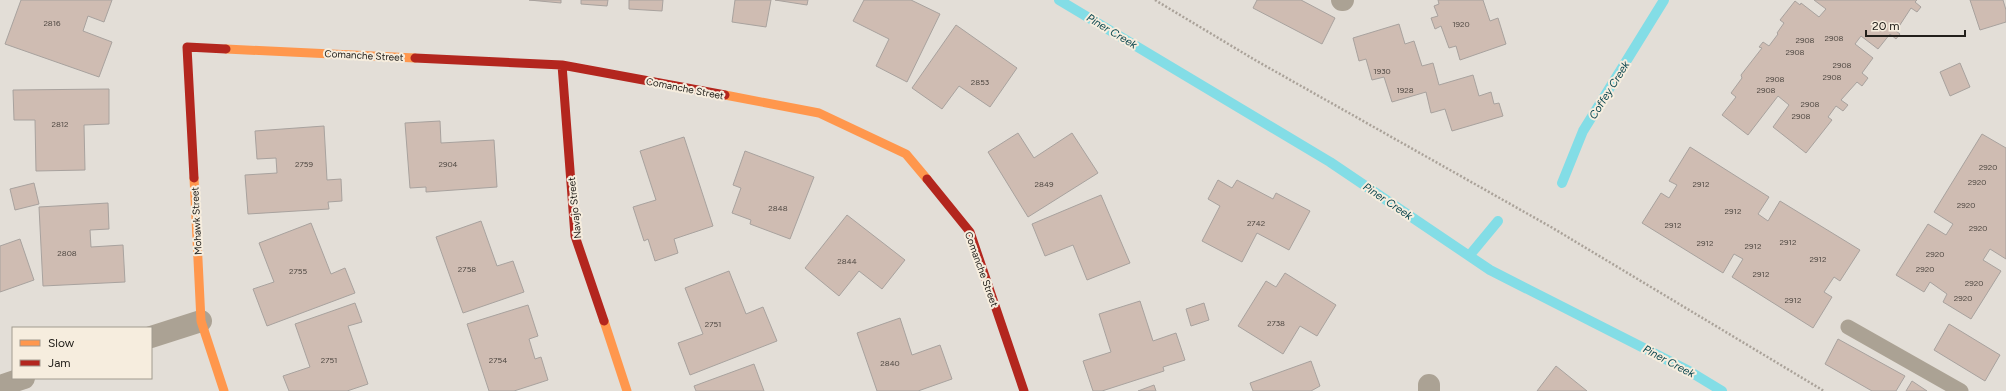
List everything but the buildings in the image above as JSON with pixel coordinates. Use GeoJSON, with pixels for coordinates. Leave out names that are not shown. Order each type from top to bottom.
{"type":"FeatureCollection","features":[{"type":"Feature","properties":{"kind":"street","name":"Comanche Street"},"geometry":{"type":"LineString","coordinates":[[187,46],[562,65],[819,113],[906,154],[970,232],[1024,391]]}},
{"type":"Feature","properties":{"kind":"street","name":"Mohawk Street"},"geometry":{"type":"LineString","coordinates":[[187,46],[201,321],[224,391]]}},
{"type":"Feature","properties":{"kind":"street","name":"Navajo Street"},"geometry":{"type":"LineString","coordinates":[[562,65],[574,236],[627,391]]}},
{"type":"Feature","properties":{"kind":"street"},"geometry":{"type":"LineString","coordinates":[[152,337],[201,321]]}},
{"type":"Feature","properties":{"kind":"street"},"geometry":{"type":"LineString","coordinates":[[0,386],[21,379]]}},
{"type":"Feature","properties":{"kind":"lane"},"geometry":{"type":"LineString","coordinates":[[1848,327],[1961,391]]}},
{"type":"Feature","properties":{"kind":"path"},"geometry":{"type":"LineString","coordinates":[[1155,0],[1255,60],[1552,227],[1824,391]]}},
{"type":"Feature","properties":{"kind":"waterway","name":"Piner Creek"},"geometry":{"type":"LineString","coordinates":[[1059,0],[1330,162],[1490,270],[1689,371],[1722,391]]}},
{"type":"Feature","properties":{"kind":"waterway","name":"Coffey Creek"},"geometry":{"type":"LineString","coordinates":[[1562,183],[1583,131],[1664,0]]}},
{"type":"Feature","properties":{"kind":"waterway","name":"Coffey Creek"},"geometry":{"type":"LineString","coordinates":[[1469,256],[1498,221]]}},
{"type":"Feature","properties":{"kind":"traffic: slow"},"geometry":{"type":"LineString","coordinates":[[226,49],[415,58]]}},
{"type":"Feature","properties":{"kind":"traffic: slow"},"geometry":{"type":"LineString","coordinates":[[725,95],[819,113],[906,154],[927,179]]}},
{"type":"Feature","properties":{"kind":"traffic: slow"},"geometry":{"type":"LineString","coordinates":[[194,178],[201,321],[224,391]]}},
{"type":"Feature","properties":{"kind":"traffic: slow"},"geometry":{"type":"LineString","coordinates":[[604,321],[627,391]]}},
{"type":"Feature","properties":{"kind":"traffic: jam"},"geometry":{"type":"LineString","coordinates":[[194,178],[187,47],[226,49]]}},
{"type":"Feature","properties":{"kind":"traffic: jam"},"geometry":{"type":"LineString","coordinates":[[415,58],[562,65],[725,95]]}},
{"type":"Feature","properties":{"kind":"traffic: jam"},"geometry":{"type":"LineString","coordinates":[[562,65],[575,236],[604,321]]}},
{"type":"Feature","properties":{"kind":"traffic: jam"},"geometry":{"type":"LineString","coordinates":[[927,179],[970,232],[1024,391]]}}]}
